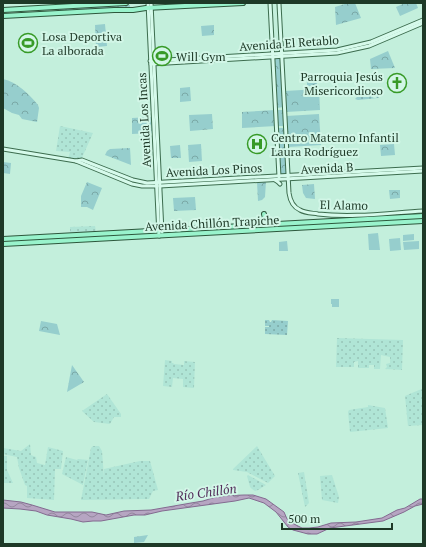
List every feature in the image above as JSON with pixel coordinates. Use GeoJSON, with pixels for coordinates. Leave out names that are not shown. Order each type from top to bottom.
{"type":"FeatureCollection","features":[{"type":"Feature","properties":{"kind":"main road"},"geometry":{"type":"LineString","coordinates":[[3,10],[126,3]]}},
{"type":"Feature","properties":{"kind":"main road"},"geometry":{"type":"LineString","coordinates":[[3,16],[132,10],[149,5],[177,6],[243,3]]}},
{"type":"Feature","properties":{"kind":"main road"},"geometry":{"type":"LineString","coordinates":[[169,9],[177,6]]}},
{"type":"Feature","properties":{"kind":"main road"},"geometry":{"type":"LineString","coordinates":[[114,10],[127,11]]}},
{"type":"Feature","properties":{"kind":"main road"},"geometry":{"type":"LineString","coordinates":[[264,214],[266,225]]}},
{"type":"Feature","properties":{"kind":"main road","name":"Avenida Chillón Trapiche"},"geometry":{"type":"LineString","coordinates":[[3,239],[137,232],[150,228],[160,230],[197,226],[224,227],[266,225],[337,221],[372,217],[382,218],[399,215],[407,217],[423,215]]}},
{"type":"Feature","properties":{"kind":"main road"},"geometry":{"type":"LineString","coordinates":[[423,215],[423,221]]}},
{"type":"Feature","properties":{"kind":"main road"},"geometry":{"type":"LineString","coordinates":[[407,217],[407,222]]}},
{"type":"Feature","properties":{"kind":"main road"},"geometry":{"type":"LineString","coordinates":[[382,218],[382,224]]}},
{"type":"Feature","properties":{"kind":"main road"},"geometry":{"type":"LineString","coordinates":[[325,221],[325,227]]}},
{"type":"Feature","properties":{"kind":"main road"},"geometry":{"type":"LineString","coordinates":[[337,221],[337,226]]}},
{"type":"Feature","properties":{"kind":"main road","name":"Avenida Chillón Trapiche"},"geometry":{"type":"LineString","coordinates":[[3,244],[78,240],[108,241],[150,236],[423,221]]}},
{"type":"Feature","properties":{"kind":"main road"},"geometry":{"type":"LineString","coordinates":[[274,224],[274,229]]}},
{"type":"Feature","properties":{"kind":"main road"},"geometry":{"type":"LineString","coordinates":[[256,225],[256,230]]}},
{"type":"Feature","properties":{"kind":"main road"},"geometry":{"type":"LineString","coordinates":[[224,227],[224,232]]}},
{"type":"Feature","properties":{"kind":"main road"},"geometry":{"type":"LineString","coordinates":[[150,228],[150,236]]}},
{"type":"Feature","properties":{"kind":"main road"},"geometry":{"type":"LineString","coordinates":[[137,232],[137,237]]}},
{"type":"Feature","properties":{"kind":"main road"},"geometry":{"type":"LineString","coordinates":[[78,235],[78,240]]}},
{"type":"Feature","properties":{"kind":"street"},"geometry":{"type":"LineString","coordinates":[[270,4],[279,178]]}},
{"type":"Feature","properties":{"kind":"street","name":"El Alamo"},"geometry":{"type":"LineString","coordinates":[[279,4],[288,186],[289,197],[292,203],[303,212],[342,216],[372,217],[423,215]]}},
{"type":"Feature","properties":{"kind":"street","name":"Avenida Los Incas"},"geometry":{"type":"LineString","coordinates":[[149,5],[155,124],[160,184],[161,236]]}},
{"type":"Feature","properties":{"kind":"street","name":"Avenida El Retablo"},"geometry":{"type":"LineString","coordinates":[[281,55],[334,50],[362,44],[378,39],[423,20]]}},
{"type":"Feature","properties":{"kind":"street","name":"Avenida El Retablo"},"geometry":{"type":"LineString","coordinates":[[152,62],[335,53],[373,44],[423,23]]}},
{"type":"Feature","properties":{"kind":"street","name":"Avenida El Retablo"},"geometry":{"type":"LineString","coordinates":[[152,62],[268,57],[273,55]]}},
{"type":"Feature","properties":{"kind":"street"},"geometry":{"type":"LineString","coordinates":[[268,57],[271,58],[273,62]]}},
{"type":"Feature","properties":{"kind":"street","name":"Avenida Los Pinos"},"geometry":{"type":"LineString","coordinates":[[3,149],[82,162],[143,183],[160,184],[279,178]]}},
{"type":"Feature","properties":{"kind":"street","name":"Avenida B"},"geometry":{"type":"LineString","coordinates":[[405,171],[423,168]]}},
{"type":"Feature","properties":{"kind":"street"},"geometry":{"type":"LineString","coordinates":[[288,169],[289,173],[294,177],[288,186]]}},
{"type":"Feature","properties":{"kind":"street"},"geometry":{"type":"LineString","coordinates":[[279,170],[277,175],[273,178],[280,184]]}},
{"type":"Feature","properties":{"kind":"street","name":"Avenida B"},"geometry":{"type":"LineString","coordinates":[[279,178],[423,171]]}},
{"type":"Feature","properties":{"kind":"shaded area"},"geometry":{"type":"Polygon","coordinates":[[[60,126],[93,133],[81,160],[68,159],[70,152],[56,151],[60,126]]]}},
{"type":"Feature","properties":{"kind":"shaded area"},"geometry":{"type":"Polygon","coordinates":[[[95,226],[96,232],[70,234],[70,227],[95,226]]]}},
{"type":"Feature","properties":{"kind":"shaded area"},"geometry":{"type":"Polygon","coordinates":[[[337,338],[403,340],[402,370],[385,369],[387,367],[386,364],[390,363],[390,357],[381,355],[380,369],[374,369],[374,365],[369,365],[369,368],[358,368],[358,361],[354,362],[354,367],[336,367],[337,338]]]}},
{"type":"Feature","properties":{"kind":"shaded area"},"geometry":{"type":"Polygon","coordinates":[[[165,360],[172,361],[174,364],[184,365],[184,361],[195,362],[194,388],[183,387],[183,379],[173,378],[172,387],[163,386],[165,360]]]}},
{"type":"Feature","properties":{"kind":"shaded area"},"geometry":{"type":"Polygon","coordinates":[[[423,389],[423,425],[408,426],[405,396],[423,389]]]}},
{"type":"Feature","properties":{"kind":"shaded area"},"geometry":{"type":"Polygon","coordinates":[[[107,394],[121,414],[121,417],[114,417],[110,424],[94,422],[82,411],[107,394]]]}},
{"type":"Feature","properties":{"kind":"shaded area"},"geometry":{"type":"Polygon","coordinates":[[[368,405],[385,408],[388,428],[350,432],[349,410],[368,407],[368,405]]]}},
{"type":"Feature","properties":{"kind":"shaded area"},"geometry":{"type":"Polygon","coordinates":[[[30,444],[31,455],[36,457],[37,463],[45,465],[48,447],[63,451],[61,469],[55,469],[54,500],[27,498],[27,486],[25,485],[19,468],[17,457],[3,454],[3,448],[21,451],[30,444]]]}},
{"type":"Feature","properties":{"kind":"shaded area"},"geometry":{"type":"Polygon","coordinates":[[[93,446],[99,446],[102,451],[104,477],[104,469],[140,461],[150,461],[158,490],[153,491],[149,499],[81,500],[91,448],[93,446]]]}},
{"type":"Feature","properties":{"kind":"shaded area"},"geometry":{"type":"Polygon","coordinates":[[[257,446],[275,476],[268,483],[247,472],[233,470],[257,446]]]}},
{"type":"Feature","properties":{"kind":"shaded area"},"geometry":{"type":"Polygon","coordinates":[[[3,456],[7,456],[7,470],[13,483],[3,483],[3,456]]]}},
{"type":"Feature","properties":{"kind":"shaded area"},"geometry":{"type":"Polygon","coordinates":[[[66,457],[77,460],[88,460],[83,485],[62,474],[66,457]]]}},
{"type":"Feature","properties":{"kind":"shaded area"},"geometry":{"type":"Polygon","coordinates":[[[304,472],[309,503],[305,507],[298,473],[304,472]]]}},
{"type":"Feature","properties":{"kind":"shaded area"},"geometry":{"type":"Polygon","coordinates":[[[248,475],[266,485],[255,491],[250,487],[248,475]]]}},
{"type":"Feature","properties":{"kind":"shaded area"},"geometry":{"type":"Polygon","coordinates":[[[332,475],[339,497],[338,503],[322,500],[320,476],[332,475]]]}},
{"type":"Feature","properties":{"kind":"green space"},"geometry":{"type":"Polygon","coordinates":[[[348,3],[355,3],[361,18],[336,25],[335,7],[348,3]]]}},
{"type":"Feature","properties":{"kind":"green space"},"geometry":{"type":"Polygon","coordinates":[[[405,3],[416,3],[418,8],[400,16],[396,7],[405,3]]]}},
{"type":"Feature","properties":{"kind":"green space"},"geometry":{"type":"Polygon","coordinates":[[[130,5],[130,7],[57,11],[57,9],[130,5]]]}},
{"type":"Feature","properties":{"kind":"green space"},"geometry":{"type":"Polygon","coordinates":[[[105,24],[107,46],[96,47],[95,25],[105,24]]]}},
{"type":"Feature","properties":{"kind":"green space"},"geometry":{"type":"Polygon","coordinates":[[[214,25],[214,35],[202,36],[201,26],[214,25]]]}},
{"type":"Feature","properties":{"kind":"green space"},"geometry":{"type":"Polygon","coordinates":[[[35,38],[35,50],[22,51],[21,39],[35,38]]]}},
{"type":"Feature","properties":{"kind":"green space"},"geometry":{"type":"Polygon","coordinates":[[[388,51],[395,68],[371,69],[370,59],[388,51]]]}},
{"type":"Feature","properties":{"kind":"green space"},"geometry":{"type":"Polygon","coordinates":[[[280,57],[283,107],[277,108],[274,58],[280,57]]]}},
{"type":"Feature","properties":{"kind":"green space"},"geometry":{"type":"Polygon","coordinates":[[[317,78],[317,86],[307,86],[307,79],[317,78]]]}},
{"type":"Feature","properties":{"kind":"green space"},"geometry":{"type":"Polygon","coordinates":[[[3,79],[22,89],[38,105],[37,122],[22,119],[19,115],[3,108],[3,79]]]}},
{"type":"Feature","properties":{"kind":"green space"},"geometry":{"type":"Polygon","coordinates":[[[190,87],[191,101],[180,102],[180,88],[190,87]]]}},
{"type":"Feature","properties":{"kind":"green space"},"geometry":{"type":"Polygon","coordinates":[[[319,89],[320,110],[286,112],[285,91],[319,89]]]}},
{"type":"Feature","properties":{"kind":"green space"},"geometry":{"type":"Polygon","coordinates":[[[377,89],[379,91],[378,98],[355,99],[357,97],[370,96],[376,98],[378,95],[377,92],[374,91],[369,94],[369,91],[377,89]]]}},
{"type":"Feature","properties":{"kind":"green space"},"geometry":{"type":"Polygon","coordinates":[[[305,90],[318,90],[318,110],[305,110],[305,90]]]}},
{"type":"Feature","properties":{"kind":"green space"},"geometry":{"type":"Polygon","coordinates":[[[275,110],[276,126],[242,128],[242,112],[275,110]]]}},
{"type":"Feature","properties":{"kind":"green space"},"geometry":{"type":"Polygon","coordinates":[[[277,110],[283,110],[284,126],[278,126],[277,110]]]}},
{"type":"Feature","properties":{"kind":"green space"},"geometry":{"type":"Polygon","coordinates":[[[212,114],[213,129],[190,131],[189,115],[212,114]]]}},
{"type":"Feature","properties":{"kind":"green space"},"geometry":{"type":"Polygon","coordinates":[[[319,114],[321,145],[288,147],[286,116],[319,114]]]}},
{"type":"Feature","properties":{"kind":"green space"},"geometry":{"type":"Polygon","coordinates":[[[151,117],[152,133],[132,134],[132,118],[151,117]]]}},
{"type":"Feature","properties":{"kind":"green space"},"geometry":{"type":"Polygon","coordinates":[[[277,128],[284,128],[287,175],[280,175],[277,128]]]}},
{"type":"Feature","properties":{"kind":"green space"},"geometry":{"type":"Polygon","coordinates":[[[201,144],[202,161],[189,162],[188,145],[201,144]]]}},
{"type":"Feature","properties":{"kind":"green space"},"geometry":{"type":"Polygon","coordinates":[[[394,144],[395,155],[381,156],[380,145],[394,144]]]}},
{"type":"Feature","properties":{"kind":"green space"},"geometry":{"type":"Polygon","coordinates":[[[180,145],[181,158],[171,158],[170,146],[180,145]]]}},
{"type":"Feature","properties":{"kind":"green space"},"geometry":{"type":"Polygon","coordinates":[[[130,148],[131,165],[105,155],[110,149],[130,148]]]}},
{"type":"Feature","properties":{"kind":"green space"},"geometry":{"type":"Polygon","coordinates":[[[3,162],[11,163],[10,174],[3,173],[3,162]]]}},
{"type":"Feature","properties":{"kind":"green space"},"geometry":{"type":"Polygon","coordinates":[[[266,181],[265,197],[258,201],[257,182],[266,181]]]}},
{"type":"Feature","properties":{"kind":"green space"},"geometry":{"type":"Polygon","coordinates":[[[87,182],[102,188],[93,210],[87,207],[81,207],[81,196],[87,182]]]}},
{"type":"Feature","properties":{"kind":"green space"},"geometry":{"type":"Polygon","coordinates":[[[314,184],[315,199],[306,198],[303,193],[302,185],[314,184]]]}},
{"type":"Feature","properties":{"kind":"green space"},"geometry":{"type":"Polygon","coordinates":[[[389,190],[400,190],[400,198],[390,199],[389,190]]]}},
{"type":"Feature","properties":{"kind":"green space"},"geometry":{"type":"Polygon","coordinates":[[[195,197],[196,210],[174,211],[173,198],[195,197]]]}},
{"type":"Feature","properties":{"kind":"green space"},"geometry":{"type":"Polygon","coordinates":[[[378,233],[380,250],[369,250],[368,234],[378,233]]]}},
{"type":"Feature","properties":{"kind":"green space"},"geometry":{"type":"Polygon","coordinates":[[[414,234],[414,240],[403,241],[403,235],[414,234]]]}},
{"type":"Feature","properties":{"kind":"green space"},"geometry":{"type":"Polygon","coordinates":[[[400,238],[401,250],[390,251],[389,239],[400,238]]]}},
{"type":"Feature","properties":{"kind":"green space"},"geometry":{"type":"Polygon","coordinates":[[[287,241],[288,251],[279,251],[279,242],[287,241]]]}},
{"type":"Feature","properties":{"kind":"green space"},"geometry":{"type":"Polygon","coordinates":[[[419,241],[419,249],[404,250],[403,242],[419,241]]]}},
{"type":"Feature","properties":{"kind":"green space"},"geometry":{"type":"Polygon","coordinates":[[[331,299],[339,299],[339,307],[332,307],[331,299]]]}},
{"type":"Feature","properties":{"kind":"green space"},"geometry":{"type":"Polygon","coordinates":[[[265,320],[269,320],[270,322],[272,320],[288,321],[287,335],[265,334],[265,327],[269,326],[265,326],[265,320]]]}},
{"type":"Feature","properties":{"kind":"green space"},"geometry":{"type":"Polygon","coordinates":[[[41,321],[57,324],[60,335],[39,331],[41,321]]]}},
{"type":"Feature","properties":{"kind":"green space"},"geometry":{"type":"Polygon","coordinates":[[[72,365],[84,382],[67,392],[72,365]]]}},
{"type":"Feature","properties":{"kind":"green space"},"geometry":{"type":"Polygon","coordinates":[[[148,535],[144,542],[134,543],[134,537],[148,535]]]}},
{"type":"Feature","properties":{"kind":"water"},"geometry":{"type":"Polygon","coordinates":[[[253,495],[266,499],[284,512],[287,519],[302,528],[318,527],[331,523],[356,522],[382,518],[397,510],[405,508],[420,499],[423,499],[423,504],[415,506],[383,521],[330,528],[317,534],[308,534],[293,530],[288,527],[276,512],[264,503],[249,498],[162,511],[145,515],[134,515],[101,521],[83,522],[47,515],[36,511],[3,508],[3,500],[21,502],[55,512],[92,512],[106,515],[124,511],[151,510],[203,501],[219,496],[253,495]]]}},
{"type":"Feature","properties":{"kind":"place","name":"Losa Deportiva La alborada"},"geometry":{"type":"Point","coordinates":[28,43]}},
{"type":"Feature","properties":{"kind":"place","name":"Will Gym"},"geometry":{"type":"Point","coordinates":[162,56]}},
{"type":"Feature","properties":{"kind":"place","name":"Parroquia Jesús Misericordioso"},"geometry":{"type":"Point","coordinates":[397,83]}},
{"type":"Feature","properties":{"kind":"place","name":"Centro Materno Infantil Laura Rodríguez"},"geometry":{"type":"Point","coordinates":[257,144]}},
{"type":"Feature","properties":{"kind":"water label","name":"Río Chillón"},"geometry":{"type":"Point","coordinates":[206,492]}}]}
